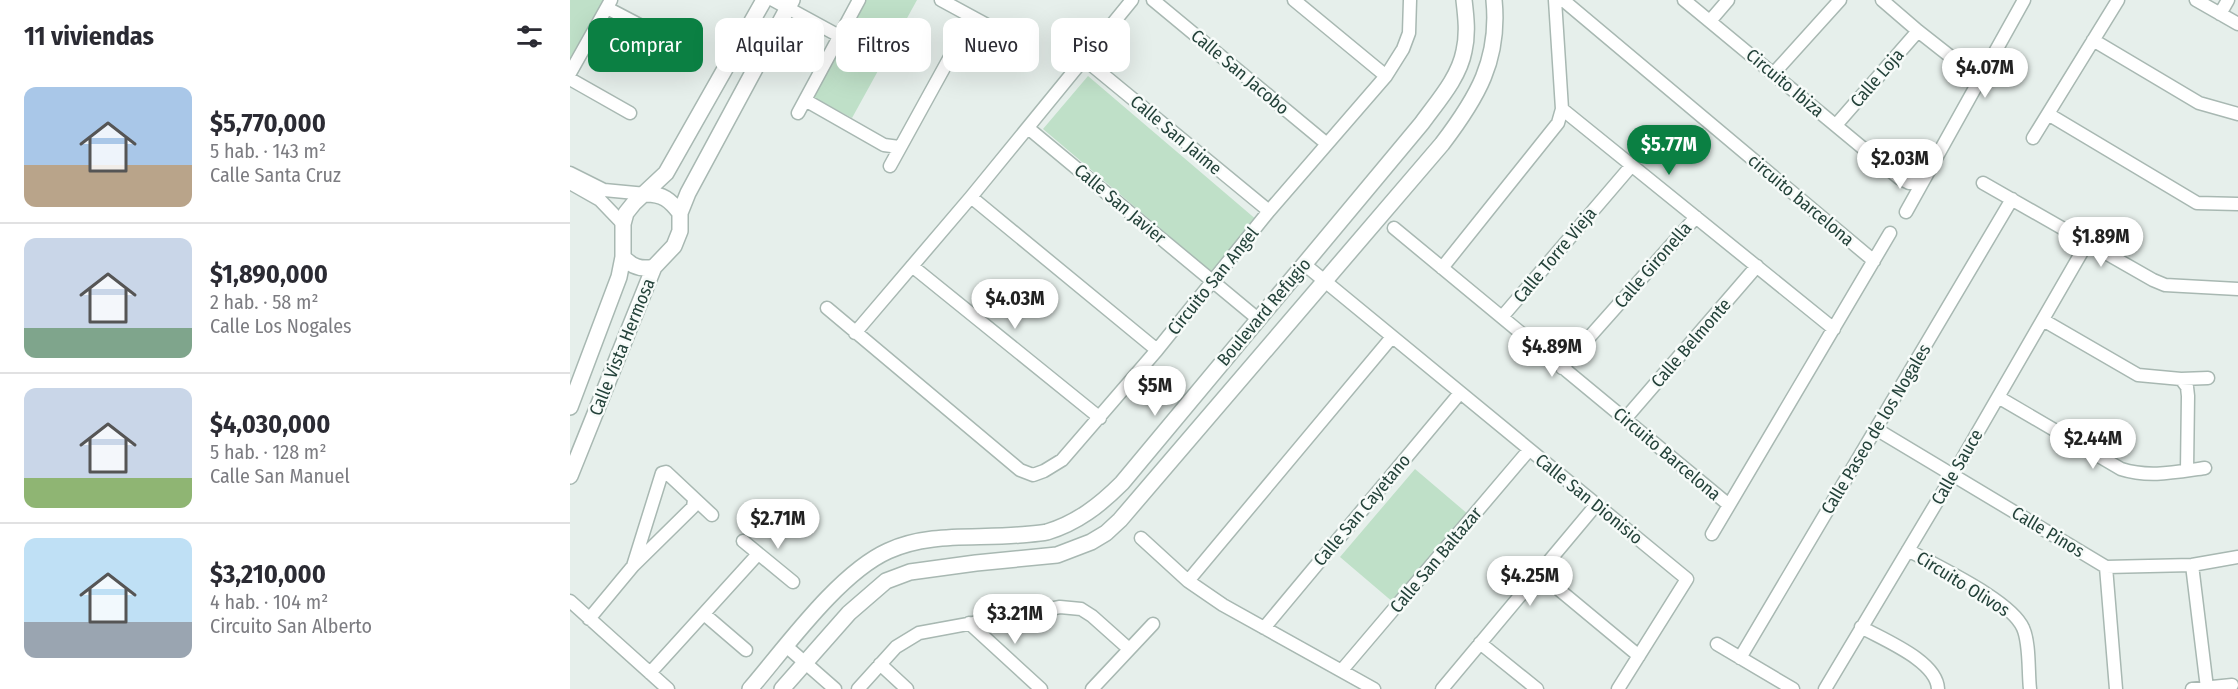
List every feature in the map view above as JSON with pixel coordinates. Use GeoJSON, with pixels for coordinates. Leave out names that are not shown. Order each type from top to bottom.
{"type":"FeatureCollection","features":[{"type":"Feature","properties":{"kind":"street"},"geometry":{"type":"LineString","coordinates":[[623,224],[626,213],[634,203],[666,174],[764,0]]}},
{"type":"Feature","properties":{"kind":"street"},"geometry":{"type":"LineString","coordinates":[[773,0],[790,4],[836,34]]}},
{"type":"Feature","properties":{"kind":"street"},"geometry":{"type":"LineString","coordinates":[[850,18],[859,0]]}},
{"type":"Feature","properties":{"kind":"street"},"geometry":{"type":"LineString","coordinates":[[890,166],[972,17],[941,0]]}},
{"type":"Feature","properties":{"kind":"street"},"geometry":{"type":"LineString","coordinates":[[1117,18],[1132,0]]}},
{"type":"Feature","properties":{"kind":"street","name":"Calle San Jacobo"},"geometry":{"type":"LineString","coordinates":[[1153,0],[1327,144]]}},
{"type":"Feature","properties":{"kind":"street"},"geometry":{"type":"LineString","coordinates":[[1294,0],[1386,76]]}},
{"type":"Feature","properties":{"kind":"street","name":"Circuito San Angel"},"geometry":{"type":"LineString","coordinates":[[827,308],[1020,470],[1033,475],[1044,471],[1062,460],[1100,418],[1269,211],[1386,76],[1403,49],[1409,33],[1410,0]]}},
{"type":"Feature","properties":{"kind":"street","name":"Boulevard Refugio"},"geometry":{"type":"LineString","coordinates":[[750,689],[849,578],[873,559],[890,550],[915,542],[939,538],[1045,532],[1084,516],[1104,501],[1122,483],[1422,123],[1455,74],[1464,53],[1467,30],[1464,0]]}},
{"type":"Feature","properties":{"kind":"street","name":"Boulevard Refugio"},"geometry":{"type":"LineString","coordinates":[[782,689],[849,613],[886,581],[910,572],[1057,555],[1091,542],[1106,533],[1132,508],[1442,144],[1478,92],[1489,66],[1494,40],[1494,0]]}},
{"type":"Feature","properties":{"kind":"street"},"geometry":{"type":"LineString","coordinates":[[1442,268],[1558,123],[1562,109],[1555,0]]}},
{"type":"Feature","properties":{"kind":"street","name":"circuito barcelona"},"geometry":{"type":"LineString","coordinates":[[1563,0],[1874,261]]}},
{"type":"Feature","properties":{"kind":"street","name":"Circuito Ibiza"},"geometry":{"type":"LineString","coordinates":[[1684,0],[1899,178],[1910,183],[1922,183]]}},
{"type":"Feature","properties":{"kind":"street"},"geometry":{"type":"LineString","coordinates":[[1710,21],[1728,0]]}},
{"type":"Feature","properties":{"kind":"street"},"geometry":{"type":"LineString","coordinates":[[1774,73],[1840,0]]}},
{"type":"Feature","properties":{"kind":"street"},"geometry":{"type":"LineString","coordinates":[[1882,0],[1979,79]]}},
{"type":"Feature","properties":{"kind":"street"},"geometry":{"type":"LineString","coordinates":[[2033,138],[2118,0]]}},
{"type":"Feature","properties":{"kind":"street"},"geometry":{"type":"LineString","coordinates":[[2196,0],[2238,24]]}},
{"type":"Feature","properties":{"kind":"street"},"geometry":{"type":"LineString","coordinates":[[2220,14],[2228,0]]}},
{"type":"Feature","properties":{"kind":"street"},"geometry":{"type":"LineString","coordinates":[[1906,212],[2019,2]]}},
{"type":"Feature","properties":{"kind":"street"},"geometry":{"type":"LineString","coordinates":[[570,73],[609,4],[632,18]]}},
{"type":"Feature","properties":{"kind":"street","name":"Calle Vista Hermosa"},"geometry":{"type":"LineString","coordinates":[[570,476],[654,267],[674,246],[680,231],[680,213],[688,193],[790,4]]}},
{"type":"Feature","properties":{"kind":"street","name":"Calle Loja"},"geometry":{"type":"LineString","coordinates":[[1836,125],[1918,31]]}},
{"type":"Feature","properties":{"kind":"street"},"geometry":{"type":"LineString","coordinates":[[2093,40],[2199,104],[2238,114]]}},
{"type":"Feature","properties":{"kind":"street"},"geometry":{"type":"LineString","coordinates":[[798,113],[836,46]]}},
{"type":"Feature","properties":{"kind":"street"},"geometry":{"type":"LineString","coordinates":[[855,333],[971,197],[1072,72]]}},
{"type":"Feature","properties":{"kind":"street","name":"Calle San Jaime"},"geometry":{"type":"LineString","coordinates":[[1100,72],[1269,211]]}},
{"type":"Feature","properties":{"kind":"street"},"geometry":{"type":"LineString","coordinates":[[570,79],[630,113]]}},
{"type":"Feature","properties":{"kind":"street"},"geometry":{"type":"LineString","coordinates":[[806,100],[884,145],[899,147]]}},
{"type":"Feature","properties":{"kind":"street"},"geometry":{"type":"LineString","coordinates":[[1562,109],[1834,328]]}},
{"type":"Feature","properties":{"kind":"street"},"geometry":{"type":"LineString","coordinates":[[2048,114],[2197,203],[2238,204]]}},
{"type":"Feature","properties":{"kind":"street","name":"Calle San Javier"},"geometry":{"type":"LineString","coordinates":[[1028,128],[1258,319]]}},
{"type":"Feature","properties":{"kind":"street","name":"Calle Torre Vieja"},"geometry":{"type":"LineString","coordinates":[[1502,317],[1632,165]]}},
{"type":"Feature","properties":{"kind":"street"},"geometry":{"type":"LineString","coordinates":[[570,173],[604,190],[658,194],[666,198],[680,213]]}},
{"type":"Feature","properties":{"kind":"street"},"geometry":{"type":"LineString","coordinates":[[570,183],[600,200],[623,224]]}},
{"type":"Feature","properties":{"kind":"street"},"geometry":{"type":"LineString","coordinates":[[1983,183],[2165,285],[2238,289]]}},
{"type":"Feature","properties":{"kind":"street"},"geometry":{"type":"LineString","coordinates":[[971,197],[1157,350]]}},
{"type":"Feature","properties":{"kind":"street","name":"Calle Paseo de los Nogales"},"geometry":{"type":"LineString","coordinates":[[1740,658],[2012,200]]}},
{"type":"Feature","properties":{"kind":"street","name":"Calle Gironella"},"geometry":{"type":"LineString","coordinates":[[1562,368],[1696,217]]}},
{"type":"Feature","properties":{"kind":"street","name":"Calle Vista Hermosa"},"geometry":{"type":"LineString","coordinates":[[570,407],[619,277],[623,257],[623,224]]}},
{"type":"Feature","properties":{"kind":"street","name":"Circuito Barcelona"},"geometry":{"type":"LineString","coordinates":[[1394,228],[1728,505],[1890,233]]}},
{"type":"Feature","properties":{"kind":"street","name":"Calle Sauce"},"geometry":{"type":"LineString","coordinates":[[1825,689],[1953,475],[2087,243]]}},
{"type":"Feature","properties":{"kind":"street"},"geometry":{"type":"LineString","coordinates":[[623,257],[635,267],[644,269],[654,267]]}},
{"type":"Feature","properties":{"kind":"street","name":"Calle San Dionisio"},"geometry":{"type":"LineString","coordinates":[[1304,264],[1687,579],[1618,689]]}},
{"type":"Feature","properties":{"kind":"street"},"geometry":{"type":"LineString","coordinates":[[912,266],[1100,418]]}},
{"type":"Feature","properties":{"kind":"street","name":"Calle Belmonte"},"geometry":{"type":"LineString","coordinates":[[1625,419],[1757,266]]}},
{"type":"Feature","properties":{"kind":"street"},"geometry":{"type":"LineString","coordinates":[[2043,320],[2138,375],[2181,379],[2208,378]]}},
{"type":"Feature","properties":{"kind":"street"},"geometry":{"type":"LineString","coordinates":[[1188,581],[1392,337]]}},
{"type":"Feature","properties":{"kind":"street"},"geometry":{"type":"LineString","coordinates":[[2181,379],[2187,387],[2188,396],[2187,470]]}},
{"type":"Feature","properties":{"kind":"street","name":"Calle San Cayetano"},"geometry":{"type":"LineString","coordinates":[[1264,628],[1460,393]]}},
{"type":"Feature","properties":{"kind":"street"},"geometry":{"type":"LineString","coordinates":[[1998,397],[2121,469],[2138,474],[2205,468]]}},
{"type":"Feature","properties":{"kind":"street","name":"Calle Pinos"},"geometry":{"type":"LineString","coordinates":[[1876,429],[2106,567]]}},
{"type":"Feature","properties":{"kind":"street","name":"Calle San Baltazar"},"geometry":{"type":"LineString","coordinates":[[1342,670],[1529,450]]}},
{"type":"Feature","properties":{"kind":"street"},"geometry":{"type":"LineString","coordinates":[[633,566],[660,474],[664,471],[712,515]]}},
{"type":"Feature","properties":{"kind":"street"},"geometry":{"type":"LineString","coordinates":[[589,619],[633,566],[693,507],[694,500]]}},
{"type":"Feature","properties":{"kind":"street"},"geometry":{"type":"LineString","coordinates":[[1442,689],[1596,505]]}},
{"type":"Feature","properties":{"kind":"street"},"geometry":{"type":"LineString","coordinates":[[1712,534],[1728,505]]}},
{"type":"Feature","properties":{"kind":"street"},"geometry":{"type":"LineString","coordinates":[[1084,516],[1091,542]]}},
{"type":"Feature","properties":{"kind":"street"},"geometry":{"type":"LineString","coordinates":[[1141,538],[1188,581],[1223,605],[1374,689]]}},
{"type":"Feature","properties":{"kind":"street"},"geometry":{"type":"LineString","coordinates":[[743,542],[794,582]]}},
{"type":"Feature","properties":{"kind":"street","name":"Circuito Olivos"},"geometry":{"type":"LineString","coordinates":[[1908,550],[1996,600],[2020,621],[2025,631],[2030,689]]}},
{"type":"Feature","properties":{"kind":"street"},"geometry":{"type":"LineString","coordinates":[[650,673],[758,554]]}},
{"type":"Feature","properties":{"kind":"street"},"geometry":{"type":"LineString","coordinates":[[2116,689],[2106,567],[2192,565],[2238,556]]}},
{"type":"Feature","properties":{"kind":"street"},"geometry":{"type":"LineString","coordinates":[[2192,565],[2207,688]]}},
{"type":"Feature","properties":{"kind":"street"},"geometry":{"type":"LineString","coordinates":[[1539,573],[1639,656]]}},
{"type":"Feature","properties":{"kind":"street"},"geometry":{"type":"LineString","coordinates":[[570,601],[668,689]]}},
{"type":"Feature","properties":{"kind":"street"},"geometry":{"type":"LineString","coordinates":[[858,689],[907,639],[919,633],[969,622],[1060,608],[1081,609],[1129,649]]}},
{"type":"Feature","properties":{"kind":"street"},"geometry":{"type":"LineString","coordinates":[[704,614],[746,650]]}},
{"type":"Feature","properties":{"kind":"street"},"geometry":{"type":"LineString","coordinates":[[969,622],[1041,689]]}},
{"type":"Feature","properties":{"kind":"street"},"geometry":{"type":"LineString","coordinates":[[1092,689],[1153,624]]}},
{"type":"Feature","properties":{"kind":"street"},"geometry":{"type":"LineString","coordinates":[[1861,627],[1924,663],[1934,673],[1938,689]]}},
{"type":"Feature","properties":{"kind":"street"},"geometry":{"type":"LineString","coordinates":[[1480,643],[1537,689]]}},
{"type":"Feature","properties":{"kind":"street"},"geometry":{"type":"LineString","coordinates":[[1717,644],[1793,689]]}},
{"type":"Feature","properties":{"kind":"street"},"geometry":{"type":"LineString","coordinates":[[786,646],[835,689]]}},
{"type":"Feature","properties":{"kind":"street"},"geometry":{"type":"LineString","coordinates":[[880,664],[907,689]]}},
{"type":"Feature","properties":{"kind":"street"},"geometry":{"type":"LineString","coordinates":[[2193,689],[2232,685]]}},
{"type":"Feature","properties":{"kind":"green space"},"geometry":{"type":"Polygon","coordinates":[[[570,0],[606,0],[596,18],[588,18],[588,32],[570,63],[570,0]]]}},
{"type":"Feature","properties":{"kind":"green space"},"geometry":{"type":"Polygon","coordinates":[[[863,0],[917,0],[907,18],[853,18],[863,0]]]}},
{"type":"Feature","properties":{"kind":"green space"},"geometry":{"type":"Polygon","coordinates":[[[836,48],[836,72],[877,72],[852,118],[809,95],[836,48]]]}},
{"type":"Feature","properties":{"kind":"green space"},"geometry":{"type":"Polygon","coordinates":[[[1088,76],[1258,221],[1213,273],[1043,129],[1088,76]]]}},
{"type":"Feature","properties":{"kind":"green space"},"geometry":{"type":"Polygon","coordinates":[[[1415,469],[1469,515],[1394,603],[1340,557],[1415,469]]]}}]}
